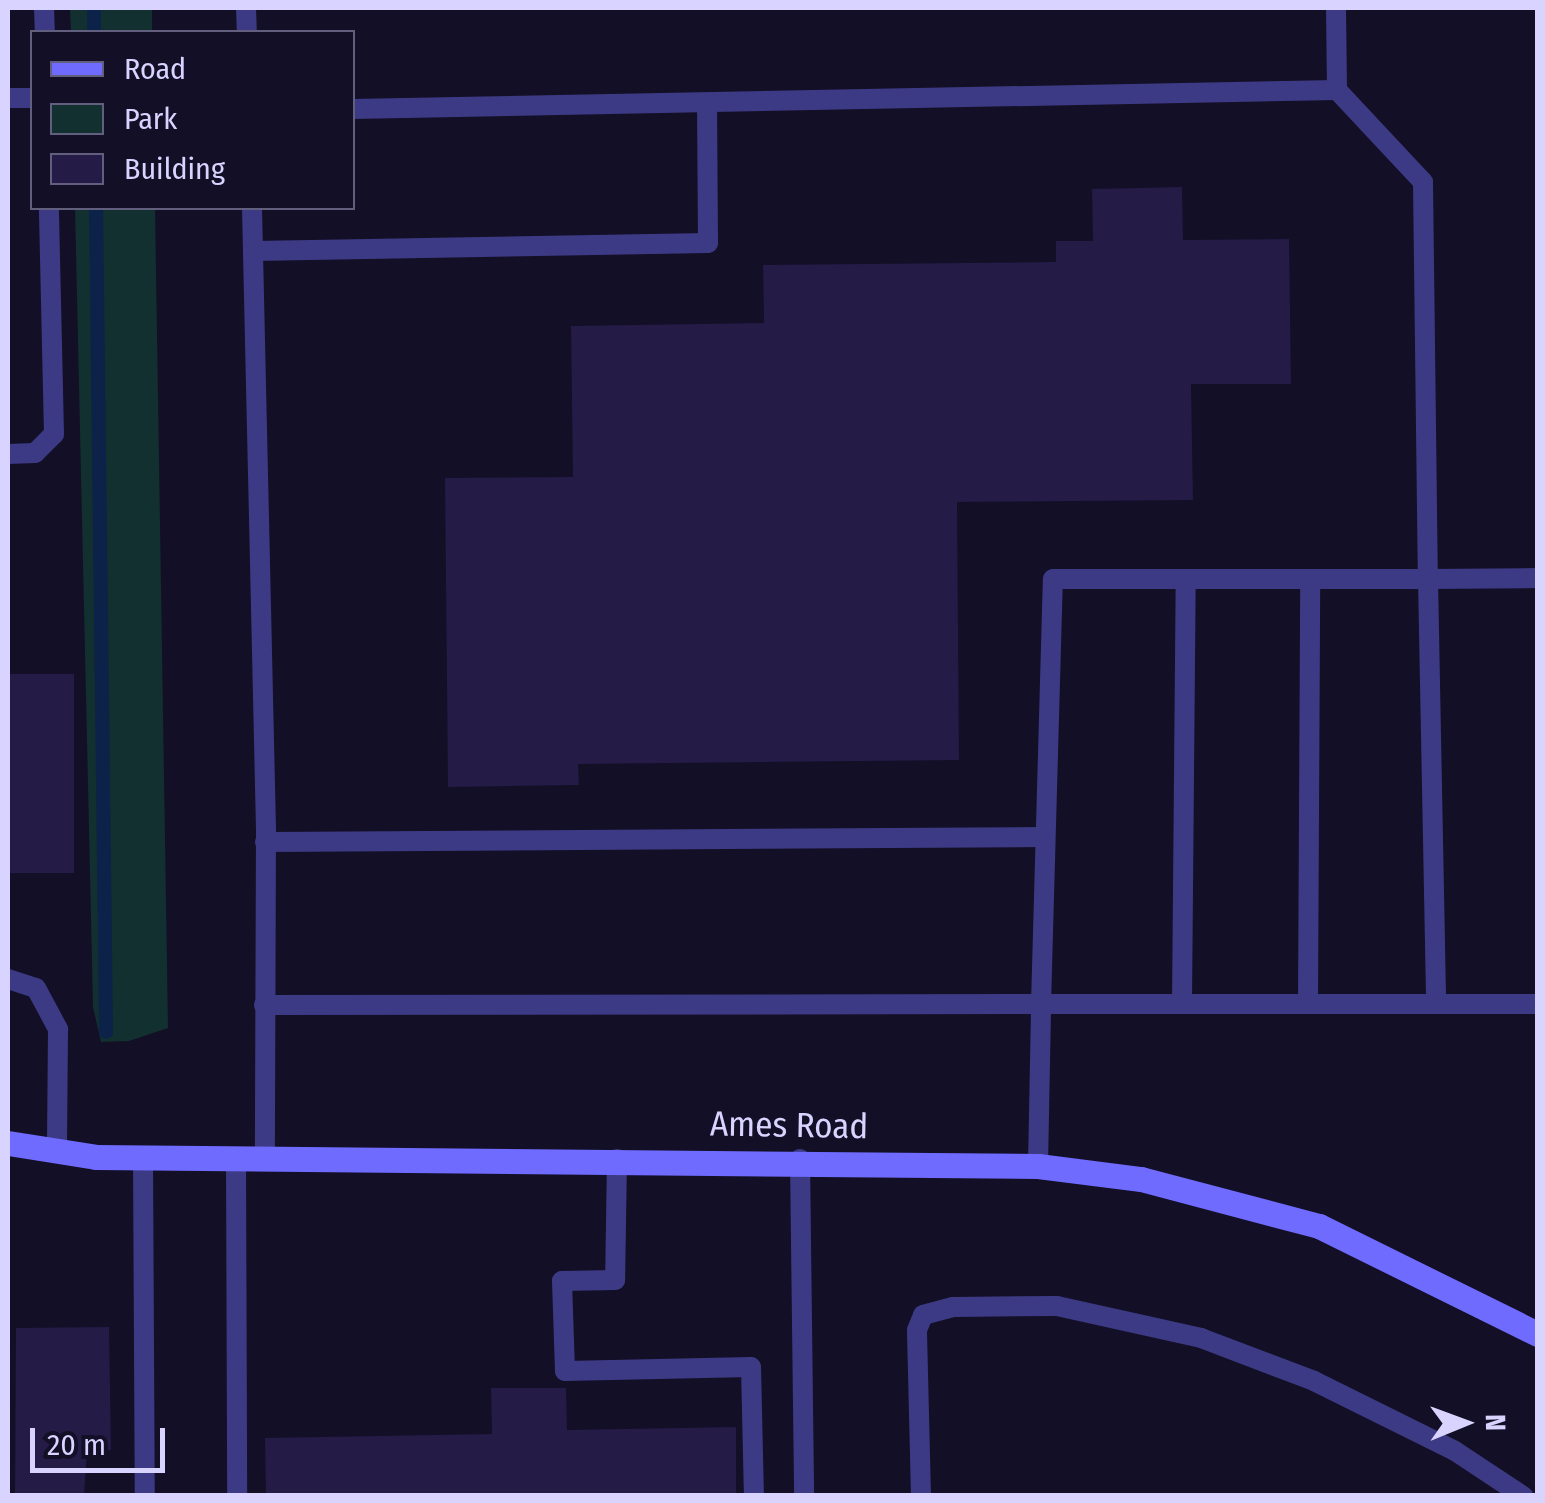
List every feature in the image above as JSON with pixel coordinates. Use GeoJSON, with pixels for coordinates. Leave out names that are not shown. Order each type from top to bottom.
{"type":"FeatureCollection","features":[{"type":"Feature","properties":{"kind":"street","name":"Ames Road"},"geometry":{"type":"LineString","coordinates":[[8,1143],[143,1157],[800,1159],[1038,1166],[1141,1179],[1319,1226],[1538,1334]]}},
{"type":"Feature","properties":{"kind":"lane"},"geometry":{"type":"LineString","coordinates":[[1336,8],[1337,90],[1423,182],[1436,1004]]}},
{"type":"Feature","properties":{"kind":"lane"},"geometry":{"type":"LineString","coordinates":[[355,109],[1337,90]]}},
{"type":"Feature","properties":{"kind":"lane"},"geometry":{"type":"LineString","coordinates":[[252,251],[708,242],[708,105]]}},
{"type":"Feature","properties":{"kind":"lane"},"geometry":{"type":"LineString","coordinates":[[8,454],[35,452],[54,434],[48,210]]}},
{"type":"Feature","properties":{"kind":"lane"},"geometry":{"type":"LineString","coordinates":[[252,210],[265,842],[265,1158]]}},
{"type":"Feature","properties":{"kind":"lane"},"geometry":{"type":"LineString","coordinates":[[1038,1166],[1054,579],[1538,578]]}},
{"type":"Feature","properties":{"kind":"lane"},"geometry":{"type":"LineString","coordinates":[[1182,1004],[1186,579]]}},
{"type":"Feature","properties":{"kind":"lane"},"geometry":{"type":"LineString","coordinates":[[1308,1004],[1310,579]]}},
{"type":"Feature","properties":{"kind":"lane"},"geometry":{"type":"LineString","coordinates":[[265,842],[1045,836]]}},
{"type":"Feature","properties":{"kind":"lane"},"geometry":{"type":"LineString","coordinates":[[8,978],[36,988],[58,1028],[57,1151]]}},
{"type":"Feature","properties":{"kind":"lane"},"geometry":{"type":"LineString","coordinates":[[264,1005],[1538,1004]]}},
{"type":"Feature","properties":{"kind":"lane"},"geometry":{"type":"LineString","coordinates":[[143,1157],[145,1496]]}},
{"type":"Feature","properties":{"kind":"lane"},"geometry":{"type":"LineString","coordinates":[[236,1158],[237,1496]]}},
{"type":"Feature","properties":{"kind":"lane"},"geometry":{"type":"LineString","coordinates":[[800,1159],[804,1496]]}},
{"type":"Feature","properties":{"kind":"lane"},"geometry":{"type":"LineString","coordinates":[[617,1160],[615,1280],[562,1281],[565,1371],[751,1366],[754,1496]]}},
{"type":"Feature","properties":{"kind":"lane"},"geometry":{"type":"LineString","coordinates":[[921,1496],[917,1330],[924,1316],[953,1307],[1057,1306],[1200,1338],[1314,1381],[1455,1451],[1522,1496]]}},
{"type":"Feature","properties":{"kind":"green space"},"geometry":{"type":"Polygon","coordinates":[[[70,8],[152,8],[152,30],[71,30],[70,8]]]}},
{"type":"Feature","properties":{"kind":"green space"},"geometry":{"type":"Polygon","coordinates":[[[75,210],[155,210],[168,1028],[129,1041],[101,1042],[93,1007],[75,210]]]}},
{"type":"Feature","properties":{"kind":"building"},"geometry":{"type":"Polygon","coordinates":[[[1182,187],[1183,240],[1289,239],[1291,384],[1191,384],[1193,500],[957,502],[959,760],[578,764],[579,785],[448,787],[445,478],[573,477],[571,326],[764,323],[763,265],[1056,262],[1056,241],[1093,241],[1092,189],[1182,187]]]}},
{"type":"Feature","properties":{"kind":"building"},"geometry":{"type":"Polygon","coordinates":[[[8,674],[74,674],[74,873],[8,873],[8,674]]]}},
{"type":"Feature","properties":{"kind":"building"},"geometry":{"type":"Polygon","coordinates":[[[109,1327],[111,1450],[87,1450],[84,1496],[15,1496],[16,1328],[109,1327]]]}},
{"type":"Feature","properties":{"kind":"building"},"geometry":{"type":"Polygon","coordinates":[[[491,1388],[566,1388],[567,1430],[736,1427],[736,1496],[266,1496],[265,1438],[492,1434],[491,1388]]]}},
{"type":"Feature","properties":{"kind":"waterway"},"geometry":{"type":"LineString","coordinates":[[94,8],[94,30]]}},
{"type":"Feature","properties":{"kind":"waterway"},"geometry":{"type":"LineString","coordinates":[[96,210],[106,1032]]}}]}
